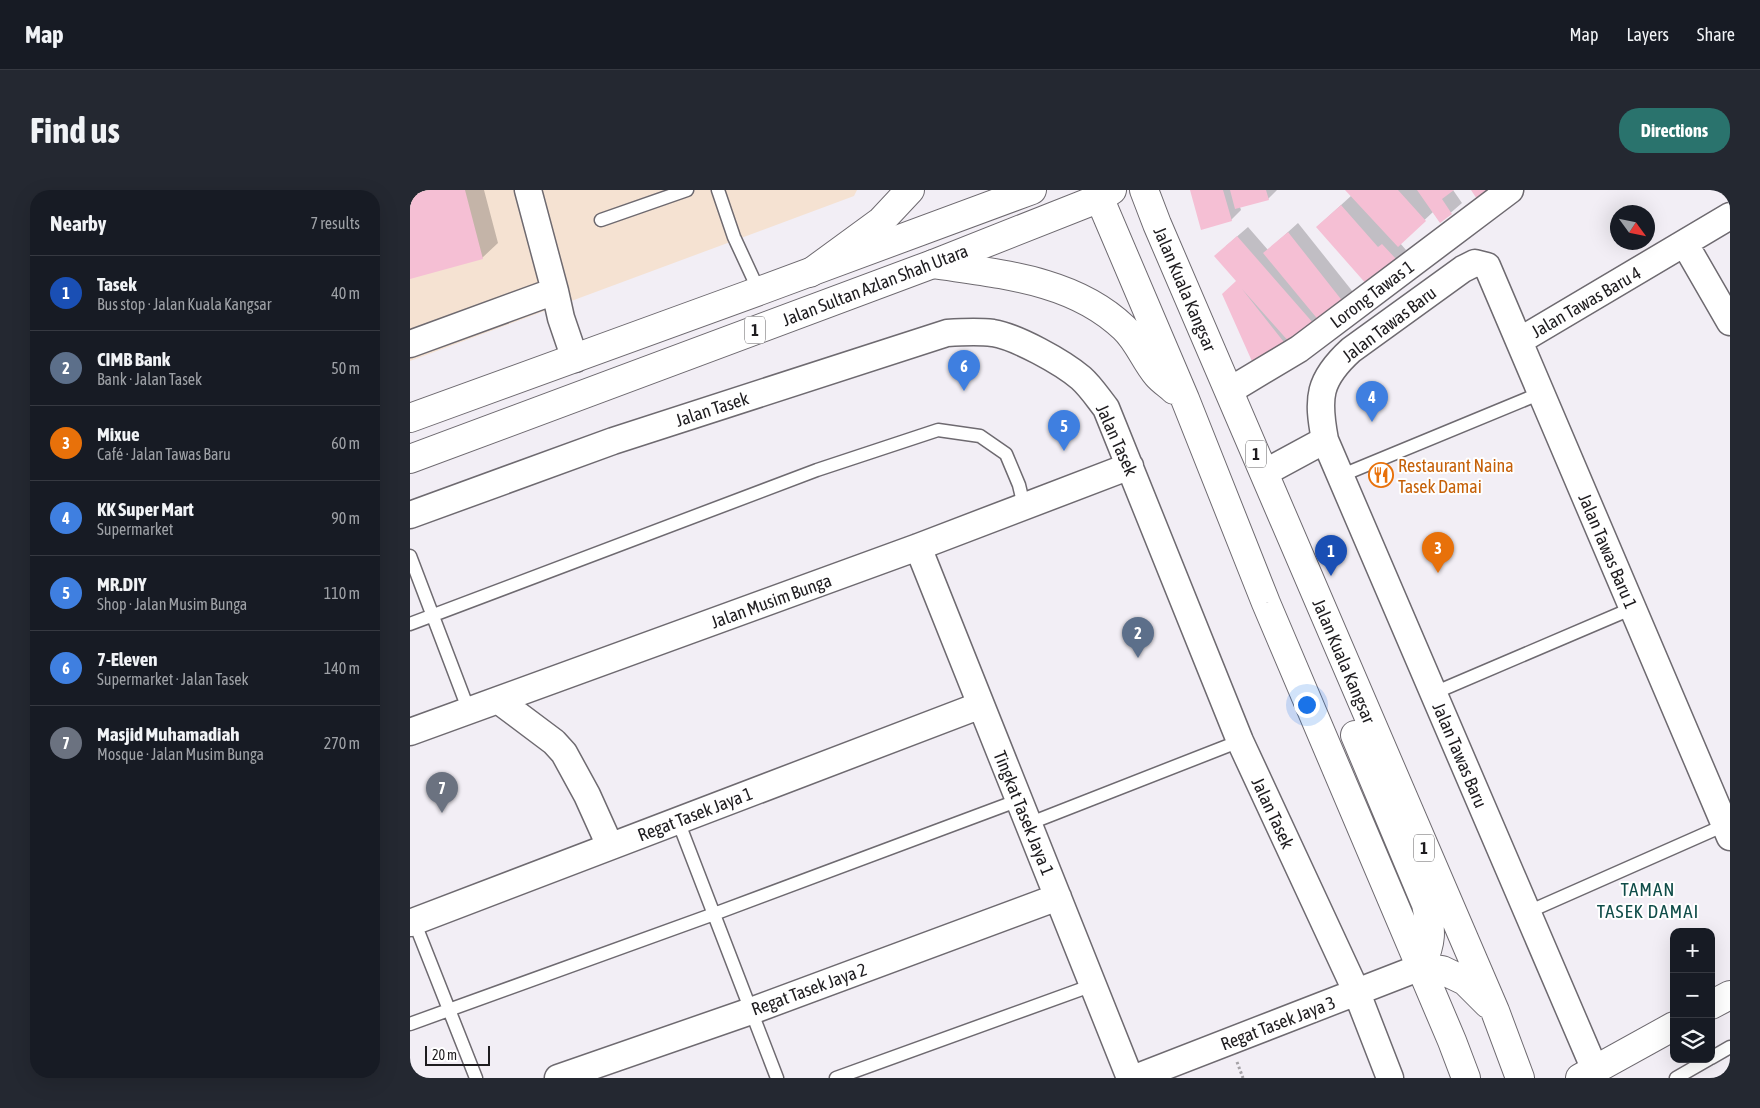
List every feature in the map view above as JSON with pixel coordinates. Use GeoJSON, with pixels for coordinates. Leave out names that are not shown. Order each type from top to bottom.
{"type":"FeatureCollection","features":[{"type":"Feature","properties":{"kind":"main road"},"geometry":{"type":"LineString","coordinates":[[810,273],[881,221],[910,190]]}},
{"type":"Feature","properties":{"kind":"main road","name":"Jalan Sultan Azlan Shah Utara"},"geometry":{"type":"LineString","coordinates":[[410,418],[759,292],[1032,190]]}},
{"type":"Feature","properties":{"kind":"main road","name":"Jalan Kuala Kangsar"},"geometry":{"type":"LineString","coordinates":[[1144,190],[1494,1010],[1520,1078]]}},
{"type":"Feature","properties":{"kind":"main road","name":"Jalan Sultan Azlan Shah Utara"},"geometry":{"type":"LineString","coordinates":[[410,459],[933,264],[1103,193]]}},
{"type":"Feature","properties":{"kind":"main road","name":"1"},"geometry":{"type":"LineString","coordinates":[[1103,193],[1266,602],[1421,967],[1466,1078]]}},
{"type":"Feature","properties":{"kind":"main road"},"geometry":{"type":"LineString","coordinates":[[933,264],[1020,277],[1072,294],[1101,310],[1125,329],[1158,376],[1185,399]]}},
{"type":"Feature","properties":{"kind":"main road"},"geometry":{"type":"LineString","coordinates":[[1354,685],[1350,699],[1350,717],[1355,734],[1426,904],[1431,928],[1430,946],[1421,967],[1442,970],[1465,981],[1494,1010]]}},
{"type":"Feature","properties":{"kind":"main road"},"geometry":{"type":"LineString","coordinates":[[1715,1003],[1730,995]]}},
{"type":"Feature","properties":{"kind":"main road"},"geometry":{"type":"LineString","coordinates":[[1588,1074],[1670,1028]]}},
{"type":"Feature","properties":{"kind":"main road"},"geometry":{"type":"LineString","coordinates":[[1452,1042],[1481,1078]]}},
{"type":"Feature","properties":{"kind":"street"},"geometry":{"type":"LineString","coordinates":[[528,190],[561,318],[575,359]]}},
{"type":"Feature","properties":{"kind":"street","name":"Lorong Tawas 1"},"geometry":{"type":"LineString","coordinates":[[1229,391],[1299,349],[1510,190]]}},
{"type":"Feature","properties":{"kind":"street","name":"Jalan Tawas Baru 4"},"geometry":{"type":"LineString","coordinates":[[1519,341],[1730,216]]}},
{"type":"Feature","properties":{"kind":"street"},"geometry":{"type":"LineString","coordinates":[[1685,244],[1730,322]]}},
{"type":"Feature","properties":{"kind":"street","name":"Jalan Tawas Baru"},"geometry":{"type":"LineString","coordinates":[[1487,266],[1475,263],[1463,268],[1351,350],[1336,364],[1328,375],[1322,392],[1320,414],[1325,440],[1340,476],[1528,912],[1588,1074]]}},
{"type":"Feature","properties":{"kind":"street","name":"Jalan Tawas Baru 1"},"geometry":{"type":"LineString","coordinates":[[1487,266],[1727,831]]}},
{"type":"Feature","properties":{"kind":"street"},"geometry":{"type":"LineString","coordinates":[[410,344],[555,292]]}},
{"type":"Feature","properties":{"kind":"street","name":"Jalan Tasek"},"geometry":{"type":"LineString","coordinates":[[410,515],[613,441],[947,333],[970,331],[994,333],[1013,339],[1048,357],[1081,378],[1106,408],[1240,741],[1358,993],[1390,1078]]}},
{"type":"Feature","properties":{"kind":"street"},"geometry":{"type":"LineString","coordinates":[[1264,473],[1325,440]]}},
{"type":"Feature","properties":{"kind":"street","name":"Jalan Musim Bunga"},"geometry":{"type":"LineString","coordinates":[[410,732],[918,547],[1130,466]]}},
{"type":"Feature","properties":{"kind":"street","name":"Tingkat Tasek Jaya 1"},"geometry":{"type":"LineString","coordinates":[[918,547],[1130,1078]]}},
{"type":"Feature","properties":{"kind":"street"},"geometry":{"type":"LineString","coordinates":[[498,700],[554,742],[564,753],[587,795],[610,846]]}},
{"type":"Feature","properties":{"kind":"street","name":"Regat Tasek Jaya 1"},"geometry":{"type":"LineString","coordinates":[[412,922],[981,705]]}},
{"type":"Feature","properties":{"kind":"street","name":"Regat Tasek Jaya 2"},"geometry":{"type":"LineString","coordinates":[[558,1078],[751,1011],[1058,897]]}},
{"type":"Feature","properties":{"kind":"street","name":"Regat Tasek Jaya 3"},"geometry":{"type":"LineString","coordinates":[[1134,1078],[1358,993],[1421,967]]}},
{"type":"Feature","properties":{"kind":"lane"},"geometry":{"type":"LineString","coordinates":[[601,220],[688,190]]}},
{"type":"Feature","properties":{"kind":"lane"},"geometry":{"type":"LineString","coordinates":[[718,190],[734,237],[759,292]]}},
{"type":"Feature","properties":{"kind":"lane"},"geometry":{"type":"LineString","coordinates":[[1340,476],[1541,393]]}},
{"type":"Feature","properties":{"kind":"lane"},"geometry":{"type":"LineString","coordinates":[[410,624],[817,470],[938,430],[980,436],[1006,454],[1019,485],[1024,506]]}},
{"type":"Feature","properties":{"kind":"lane"},"geometry":{"type":"LineString","coordinates":[[410,556],[468,711]]}},
{"type":"Feature","properties":{"kind":"lane"},"geometry":{"type":"LineString","coordinates":[[1434,693],[1633,608]]}},
{"type":"Feature","properties":{"kind":"lane"},"geometry":{"type":"LineString","coordinates":[[1028,824],[1240,741]]}},
{"type":"Feature","properties":{"kind":"lane"},"geometry":{"type":"LineString","coordinates":[[410,1024],[714,914],[1019,800]]}},
{"type":"Feature","properties":{"kind":"lane"},"geometry":{"type":"LineString","coordinates":[[678,821],[777,1078]]}},
{"type":"Feature","properties":{"kind":"lane"},"geometry":{"type":"LineString","coordinates":[[1528,912],[1727,831]]}},
{"type":"Feature","properties":{"kind":"lane"},"geometry":{"type":"LineString","coordinates":[[412,922],[476,1078]]}},
{"type":"Feature","properties":{"kind":"lane"},"geometry":{"type":"LineString","coordinates":[[836,1078],[1093,985]]}},
{"type":"Feature","properties":{"kind":"lane"},"geometry":{"type":"LineString","coordinates":[[1715,1056],[1730,1047]]}},
{"type":"Feature","properties":{"kind":"lane"},"geometry":{"type":"LineString","coordinates":[[1676,1078],[1703,1063]]}},
{"type":"Feature","properties":{"kind":"shaded area"},"geometry":{"type":"Polygon","coordinates":[[[410,190],[857,190],[854,196],[410,361],[410,190]]]}},
{"type":"Feature","properties":{"kind":"building"},"geometry":{"type":"Polygon","coordinates":[[[410,190],[465,190],[483,259],[410,279],[410,190]]]}},
{"type":"Feature","properties":{"kind":"building"},"geometry":{"type":"Polygon","coordinates":[[[1190,190],[1223,190],[1232,221],[1201,230],[1190,190]]]}},
{"type":"Feature","properties":{"kind":"building"},"geometry":{"type":"Polygon","coordinates":[[[1230,190],[1266,190],[1269,200],[1235,209],[1230,190]]]}},
{"type":"Feature","properties":{"kind":"building"},"geometry":{"type":"Polygon","coordinates":[[[1345,190],[1398,190],[1426,221],[1398,247],[1345,190]]]}},
{"type":"Feature","properties":{"kind":"building"},"geometry":{"type":"Polygon","coordinates":[[[1417,190],[1454,190],[1442,199],[1452,214],[1440,223],[1417,190]]]}},
{"type":"Feature","properties":{"kind":"building"},"geometry":{"type":"Polygon","coordinates":[[[1471,190],[1491,190],[1477,199],[1471,190]]]}},
{"type":"Feature","properties":{"kind":"building"},"geometry":{"type":"Polygon","coordinates":[[[1341,205],[1378,247],[1382,244],[1397,260],[1368,286],[1316,227],[1341,205]]]}},
{"type":"Feature","properties":{"kind":"building"},"geometry":{"type":"Polygon","coordinates":[[[1288,232],[1344,303],[1320,322],[1263,253],[1288,232]]]}},
{"type":"Feature","properties":{"kind":"building"},"geometry":{"type":"Polygon","coordinates":[[[1237,236],[1314,324],[1291,344],[1242,289],[1287,346],[1255,368],[1222,294],[1236,281],[1214,256],[1237,236]]]}},
{"type":"Feature","properties":{"kind":"place","name":"7-Eleven"},"geometry":{"type":"Point","coordinates":[964,391]}},
{"type":"Feature","properties":{"kind":"place","name":"KK Super Mart"},"geometry":{"type":"Point","coordinates":[1372,422]}},
{"type":"Feature","properties":{"kind":"place","name":"MR.DIY"},"geometry":{"type":"Point","coordinates":[1064,451]}},
{"type":"Feature","properties":{"kind":"place","name":"Restaurant Naina Tasek Damai"},"geometry":{"type":"Point","coordinates":[1381,475]}},
{"type":"Feature","properties":{"kind":"place","name":"Mixue"},"geometry":{"type":"Point","coordinates":[1438,573]}},
{"type":"Feature","properties":{"kind":"place","name":"Tasek"},"geometry":{"type":"Point","coordinates":[1331,576]}},
{"type":"Feature","properties":{"kind":"place","name":"CIMB Bank"},"geometry":{"type":"Point","coordinates":[1138,658]}},
{"type":"Feature","properties":{"kind":"place","name":"Masjid Muhamadiah"},"geometry":{"type":"Point","coordinates":[442,813]}},
{"type":"Feature","properties":{"kind":"district","name":"TAMAN TASEK DAMAI"},"geometry":{"type":"Point","coordinates":[1648,900]}}]}
